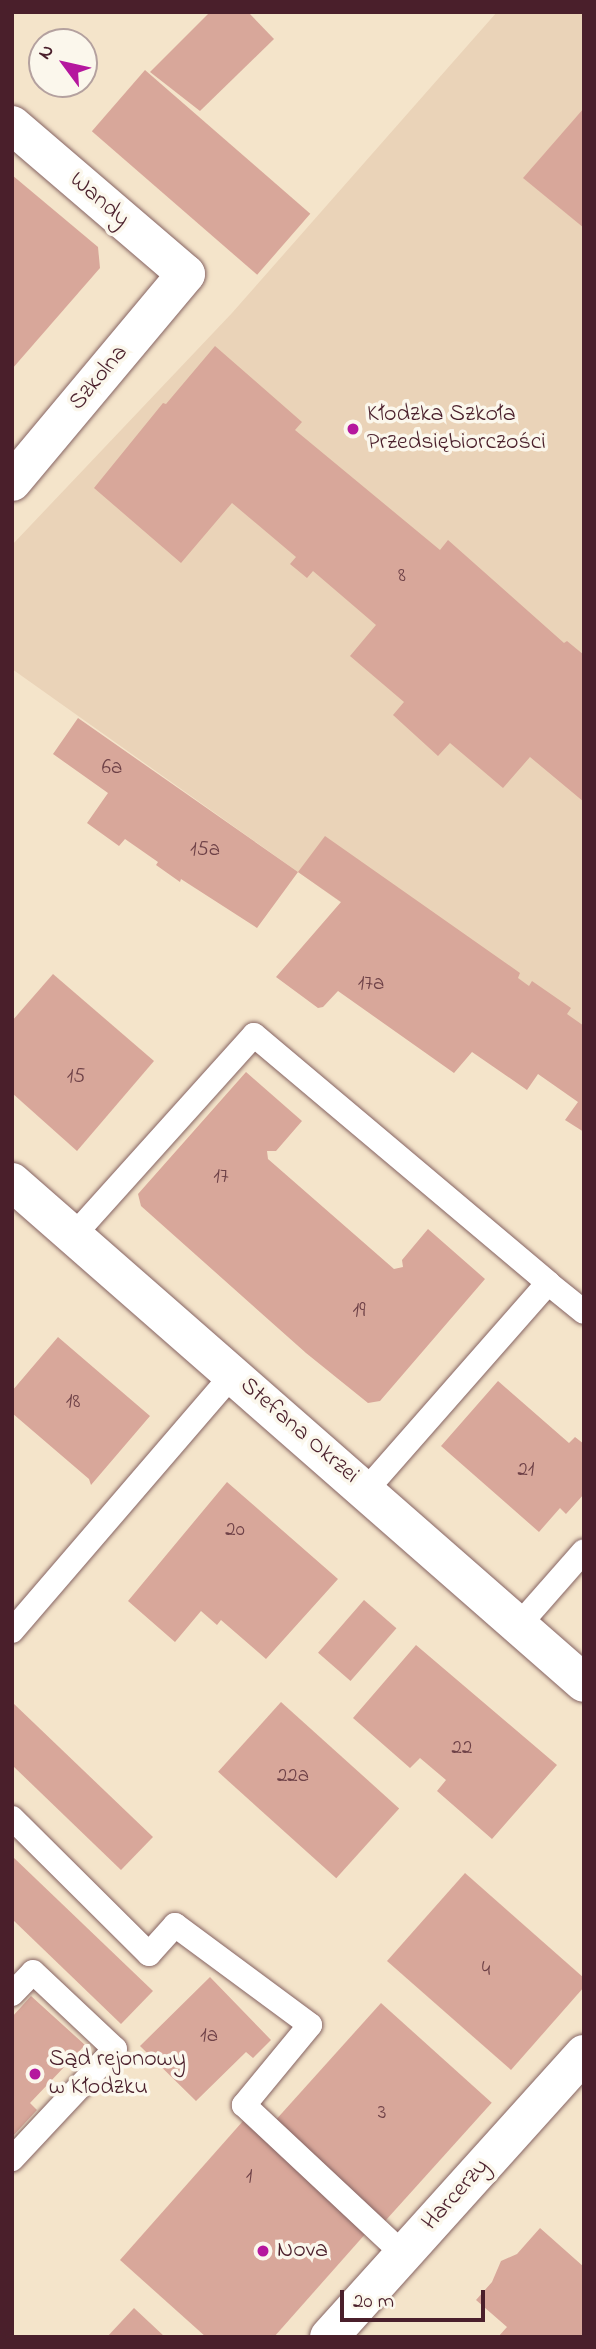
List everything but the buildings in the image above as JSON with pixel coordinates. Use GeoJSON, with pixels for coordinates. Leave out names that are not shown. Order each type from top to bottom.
{"type":"FeatureCollection","features":[{"type":"Feature","properties":{"kind":"street","name":"Wandy"},"geometry":{"type":"LineString","coordinates":[[12,125],[186,274]]}},
{"type":"Feature","properties":{"kind":"street","name":"Szkolna"},"geometry":{"type":"LineString","coordinates":[[12,482],[186,274]]}},
{"type":"Feature","properties":{"kind":"street","name":"Stefana Okrzei"},"geometry":{"type":"LineString","coordinates":[[12,1182],[584,1683]]}},
{"type":"Feature","properties":{"kind":"street","name":"Harcerzy"},"geometry":{"type":"LineString","coordinates":[[329,2337],[584,2054]]}},
{"type":"Feature","properties":{"kind":"lane"},"geometry":{"type":"LineString","coordinates":[[74,1235],[254,1035],[584,1312]]}},
{"type":"Feature","properties":{"kind":"lane"},"geometry":{"type":"LineString","coordinates":[[366,1490],[548,1283]]}},
{"type":"Feature","properties":{"kind":"lane"},"geometry":{"type":"LineString","coordinates":[[12,1630],[233,1374]]}},
{"type":"Feature","properties":{"kind":"lane"},"geometry":{"type":"LineString","coordinates":[[519,1625],[584,1551]]}},
{"type":"Feature","properties":{"kind":"lane"},"geometry":{"type":"LineString","coordinates":[[12,1818],[149,1954],[175,1925],[310,2025],[244,2105],[403,2254]]}},
{"type":"Feature","properties":{"kind":"lane"},"geometry":{"type":"LineString","coordinates":[[12,2159],[115,2049],[33,1972],[15,1985]]}},
{"type":"Feature","properties":{"kind":"shaded area","name":"Kłodzka Szkoła Przedsiębiorczości"},"geometry":{"type":"Polygon","coordinates":[[[497,12],[584,12],[584,1075],[12,669],[12,545],[232,313],[497,12]]]}},
{"type":"Feature","properties":{"kind":"place","name":"Kłodzka Szkoła Przedsiębiorczości"},"geometry":{"type":"Point","coordinates":[353,429]}},
{"type":"Feature","properties":{"kind":"place","name":"Sąd rejonowy w Kłodzku"},"geometry":{"type":"Point","coordinates":[35,2074]}},
{"type":"Feature","properties":{"kind":"place","name":"Nova"},"geometry":{"type":"Point","coordinates":[263,2251]}}]}
